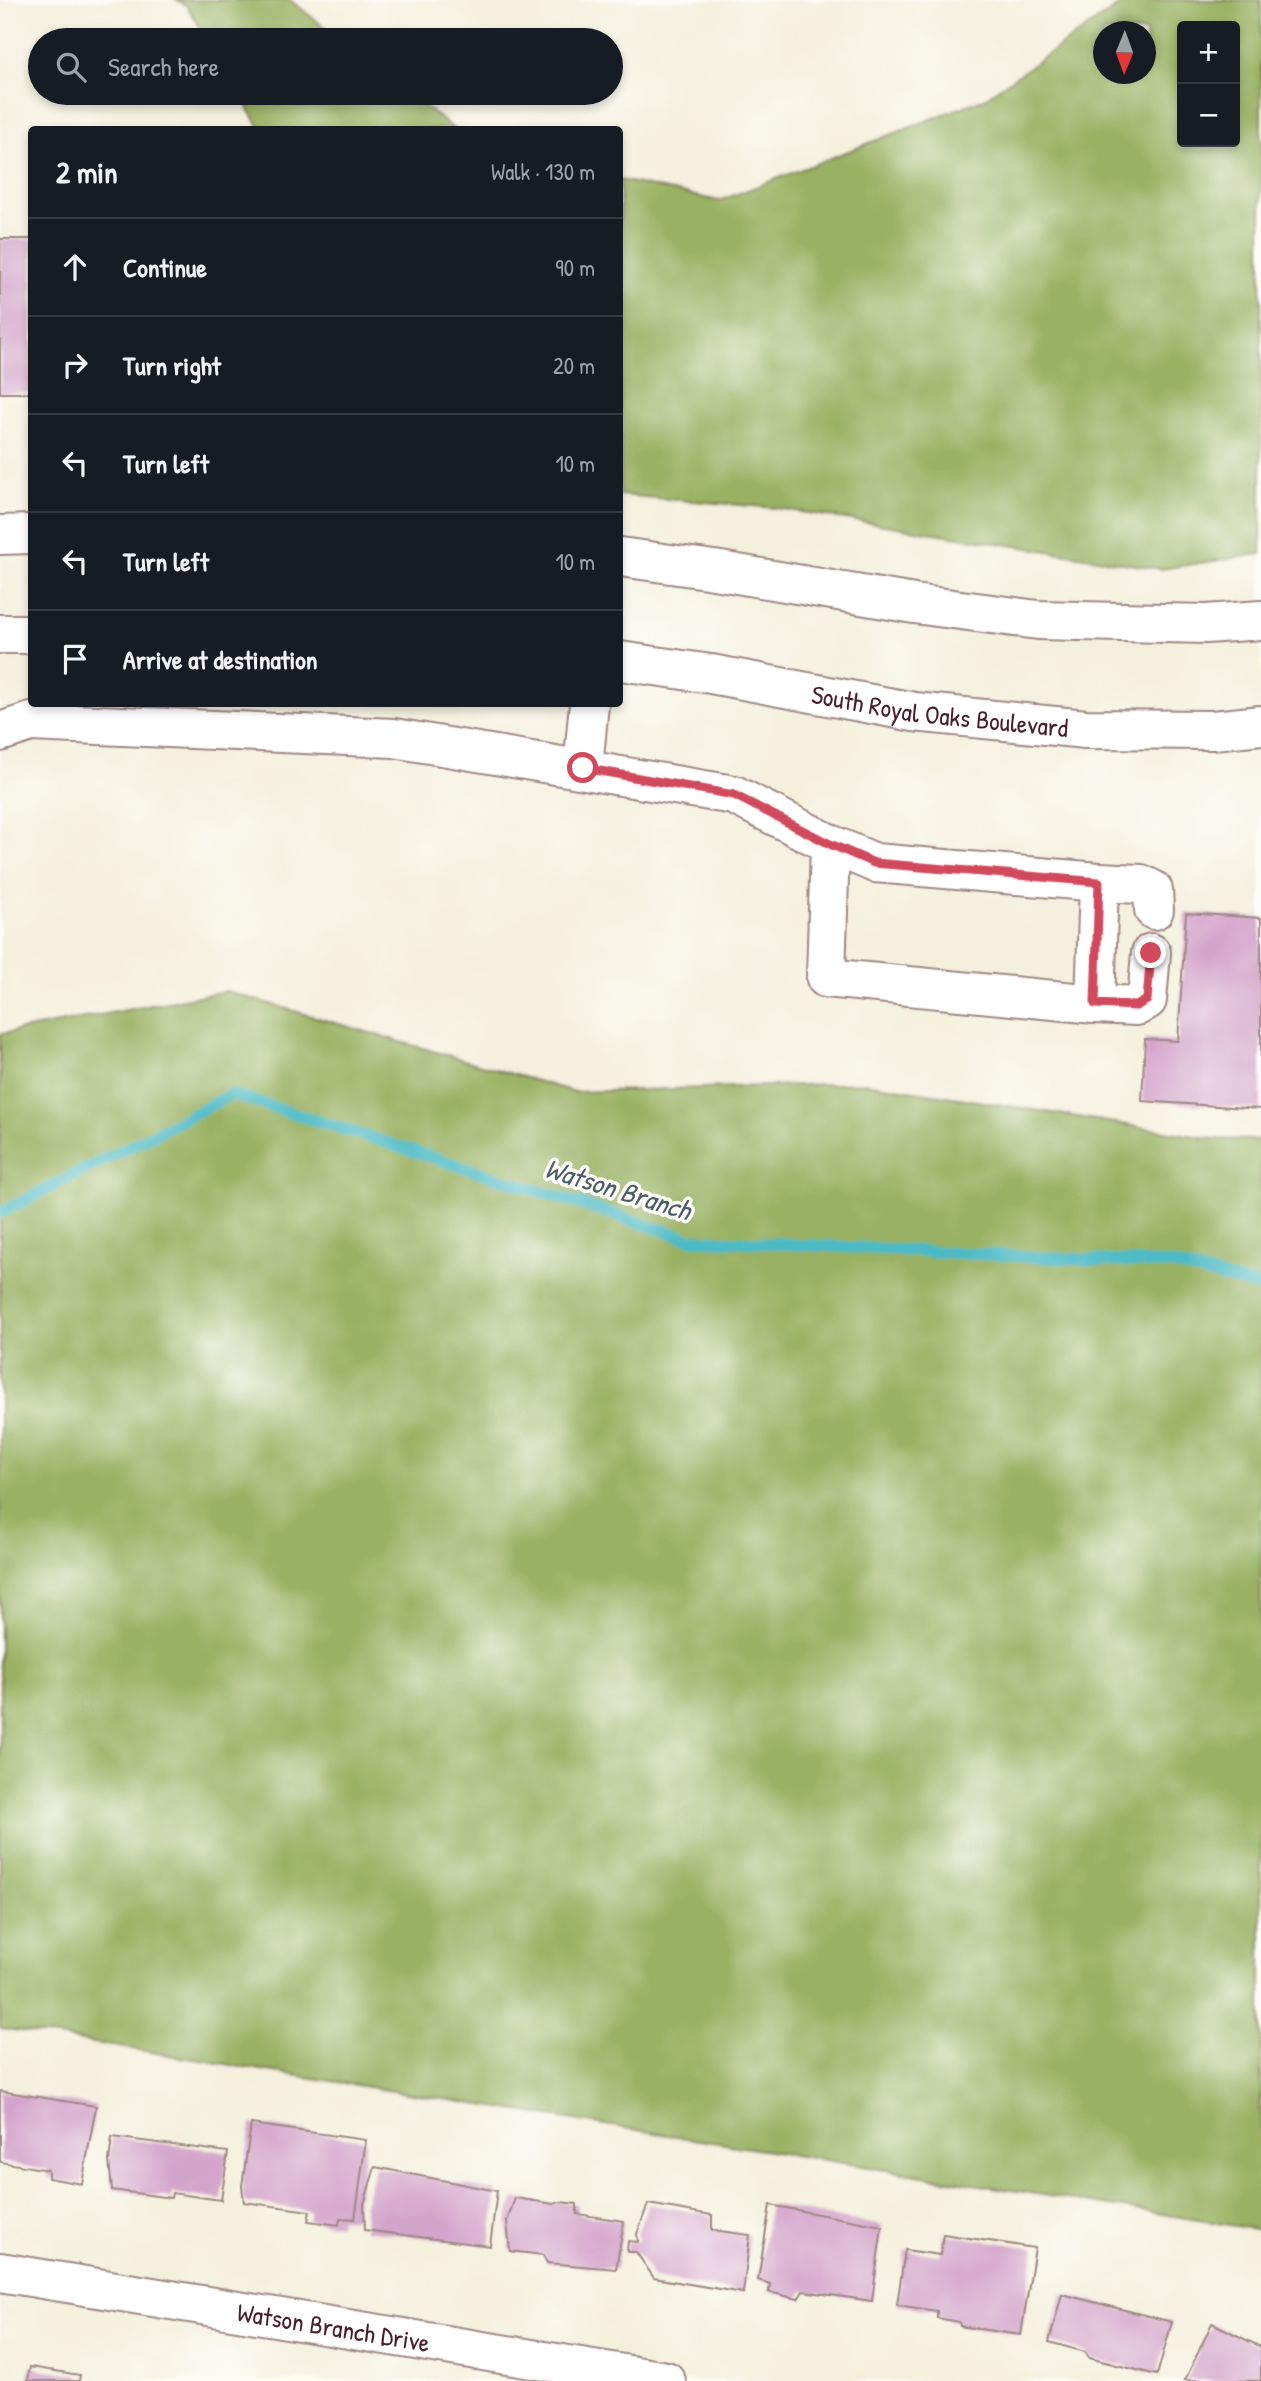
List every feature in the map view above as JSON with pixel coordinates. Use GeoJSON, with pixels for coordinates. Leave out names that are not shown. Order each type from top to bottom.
{"type":"FeatureCollection","features":[{"type":"Feature","properties":{"kind":"main road"},"geometry":{"type":"LineString","coordinates":[[0,535],[28,534]]}},
{"type":"Feature","properties":{"kind":"main road"},"geometry":{"type":"LineString","coordinates":[[623,557],[914,604],[1038,620],[1206,624],[1261,620]]}},
{"type":"Feature","properties":{"kind":"main road"},"geometry":{"type":"LineString","coordinates":[[0,634],[28,634]]}},
{"type":"Feature","properties":{"kind":"main road","name":"South Royal Oaks Boulevard"},"geometry":{"type":"LineString","coordinates":[[623,661],[711,674],[914,712],[1086,729],[1213,730],[1261,725]]}},
{"type":"Feature","properties":{"kind":"main road"},"geometry":{"type":"LineString","coordinates":[[583,768],[589,707]]}},
{"type":"Feature","properties":{"kind":"main road"},"geometry":{"type":"LineString","coordinates":[[0,732],[31,722],[394,738],[734,795],[830,844],[874,863],[1141,884],[1153,890],[1154,910]]}},
{"type":"Feature","properties":{"kind":"main road"},"geometry":{"type":"LineString","coordinates":[[830,844],[826,978],[1136,1006],[1147,1000],[1151,953]]}},
{"type":"Feature","properties":{"kind":"main road"},"geometry":{"type":"LineString","coordinates":[[1095,1004],[1099,882]]}},
{"type":"Feature","properties":{"kind":"main road","name":"Watson Branch Drive"},"geometry":{"type":"LineString","coordinates":[[0,2272],[666,2381]]}},
{"type":"Feature","properties":{"kind":"green space"},"geometry":{"type":"Polygon","coordinates":[[[177,0],[290,0],[326,28],[201,28],[187,6],[177,0]]]}},
{"type":"Feature","properties":{"kind":"green space"},"geometry":{"type":"Polygon","coordinates":[[[1127,0],[1261,0],[1261,554],[1161,569],[776,508],[623,495],[623,181],[719,201],[983,99],[1093,23],[1093,84],[1156,84],[1156,21],[1096,21],[1127,0]]]}},
{"type":"Feature","properties":{"kind":"green space"},"geometry":{"type":"Polygon","coordinates":[[[246,105],[423,105],[450,126],[259,126],[246,105]]]}},
{"type":"Feature","properties":{"kind":"green space"},"geometry":{"type":"Polygon","coordinates":[[[225,991],[575,1092],[865,1083],[1215,1139],[1261,1140],[1261,2230],[0,2028],[0,1034],[225,991]]]}},
{"type":"Feature","properties":{"kind":"building"},"geometry":{"type":"Polygon","coordinates":[[[0,239],[28,239],[28,393],[0,393],[0,239]]]}},
{"type":"Feature","properties":{"kind":"building"},"geometry":{"type":"Polygon","coordinates":[[[1186,913],[1261,918],[1261,1109],[1142,1101],[1145,1039],[1178,1041],[1186,913]]]}},
{"type":"Feature","properties":{"kind":"building"},"geometry":{"type":"Polygon","coordinates":[[[0,2091],[96,2106],[82,2184],[48,2178],[48,2170],[0,2162],[0,2091]]]}},
{"type":"Feature","properties":{"kind":"building"},"geometry":{"type":"Polygon","coordinates":[[[251,2124],[366,2140],[355,2219],[340,2218],[339,2225],[308,2221],[310,2211],[244,2202],[242,2186],[251,2124]]]}},
{"type":"Feature","properties":{"kind":"building"},"geometry":{"type":"Polygon","coordinates":[[[112,2137],[228,2152],[221,2200],[172,2193],[171,2198],[112,2190],[109,2161],[112,2137]]]}},
{"type":"Feature","properties":{"kind":"building"},"geometry":{"type":"Polygon","coordinates":[[[375,2167],[497,2191],[490,2246],[365,2230],[364,2204],[375,2167]]]}},
{"type":"Feature","properties":{"kind":"building"},"geometry":{"type":"Polygon","coordinates":[[[515,2198],[554,2204],[577,2204],[577,2214],[624,2221],[616,2269],[547,2263],[543,2255],[510,2251],[507,2221],[515,2198]]]}},
{"type":"Feature","properties":{"kind":"building"},"geometry":{"type":"Polygon","coordinates":[[[648,2204],[712,2215],[712,2230],[750,2235],[743,2293],[654,2278],[636,2252],[627,2252],[628,2241],[638,2242],[637,2234],[648,2204]]]}},
{"type":"Feature","properties":{"kind":"building"},"geometry":{"type":"Polygon","coordinates":[[[770,2205],[882,2226],[872,2301],[803,2291],[798,2299],[769,2292],[770,2284],[758,2280],[770,2205]]]}},
{"type":"Feature","properties":{"kind":"building"},"geometry":{"type":"Polygon","coordinates":[[[943,2234],[1035,2248],[1021,2335],[960,2326],[959,2322],[937,2318],[937,2311],[897,2305],[905,2250],[940,2255],[943,2234]]]}},
{"type":"Feature","properties":{"kind":"building"},"geometry":{"type":"Polygon","coordinates":[[[1062,2294],[1172,2322],[1157,2375],[1089,2358],[1085,2352],[1049,2342],[1062,2294]]]}},
{"type":"Feature","properties":{"kind":"building"},"geometry":{"type":"Polygon","coordinates":[[[1212,2323],[1261,2347],[1261,2381],[1185,2380],[1212,2323]]]}},
{"type":"Feature","properties":{"kind":"building"},"geometry":{"type":"Polygon","coordinates":[[[30,2367],[80,2375],[79,2381],[28,2381],[30,2367]]]}},
{"type":"Feature","properties":{"kind":"waterway","name":"Watson Branch"},"geometry":{"type":"LineString","coordinates":[[0,1213],[232,1094],[691,1239],[1170,1264],[1261,1287]]}},
{"type":"Feature","properties":{"kind":"route"},"geometry":{"type":"LineString","coordinates":[[583,768],[734,795],[830,844],[874,863],[1099,882],[1095,1004],[1136,1006],[1147,1000],[1151,953]]}}]}
